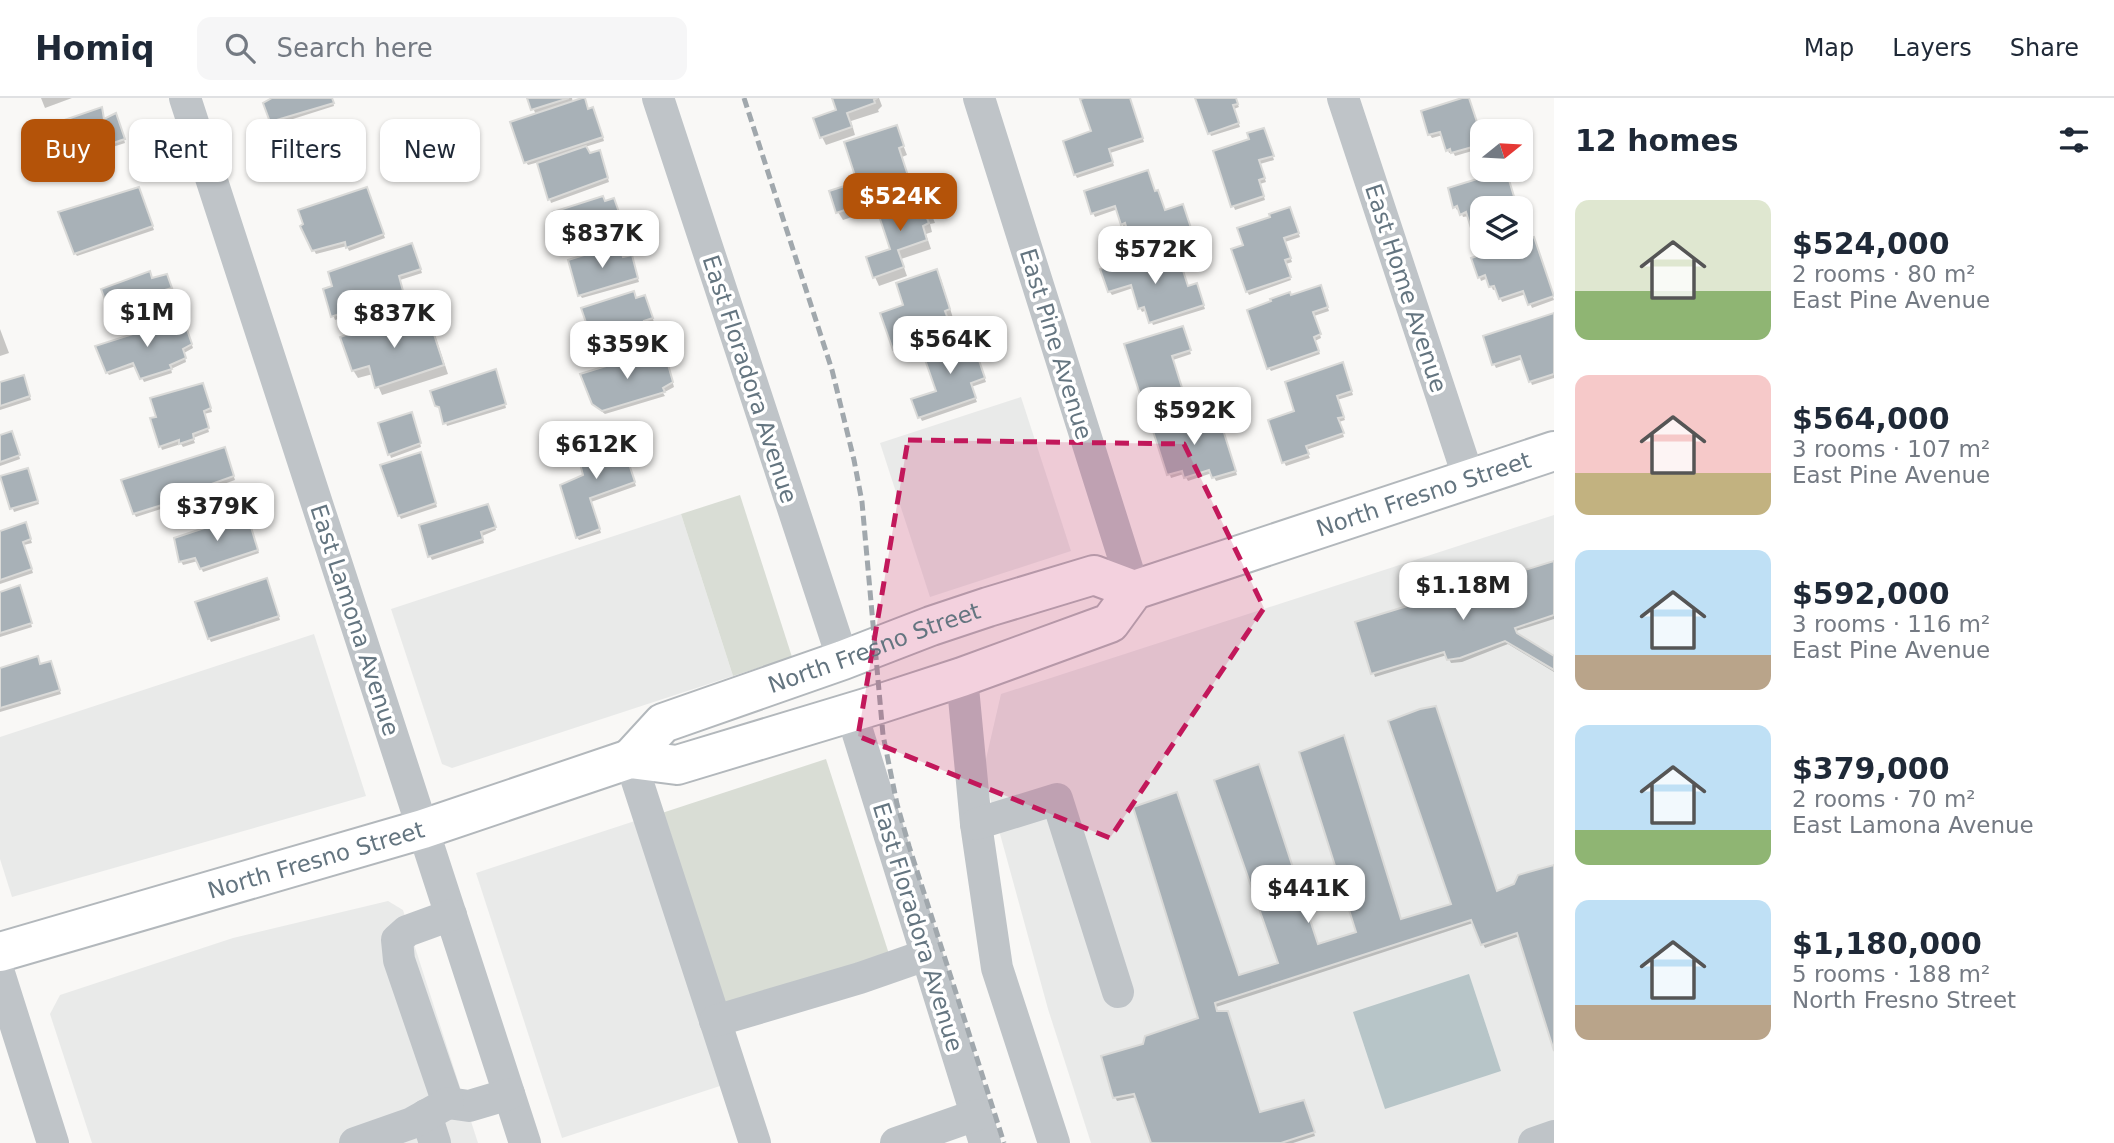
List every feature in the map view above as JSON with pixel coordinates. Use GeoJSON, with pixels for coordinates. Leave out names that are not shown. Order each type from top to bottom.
{"type":"FeatureCollection","features":[{"type":"Feature","properties":{"kind":"main road","name":"North Fresno Street"},"geometry":{"type":"LineString","coordinates":[[0,952],[423,829],[630,760],[677,765],[962,677],[1110,623],[1134,590],[1554,451]]}},
{"type":"Feature","properties":{"kind":"main road","name":"North Fresno Street"},"geometry":{"type":"LineString","coordinates":[[630,760],[663,723],[977,610],[1094,575]]}},
{"type":"Feature","properties":{"kind":"main road"},"geometry":{"type":"LineString","coordinates":[[851,711],[853,689],[863,675],[876,664],[998,624],[1094,575],[1134,590]]}},
{"type":"Feature","properties":{"kind":"street","name":"East Lamona Avenue"},"geometry":{"type":"LineString","coordinates":[[185,98],[525,1143]]}},
{"type":"Feature","properties":{"kind":"street","name":"East Floradora Avenue"},"geometry":{"type":"LineString","coordinates":[[658,98],[843,660]]}},
{"type":"Feature","properties":{"kind":"street","name":"East Pine Avenue"},"geometry":{"type":"LineString","coordinates":[[979,98],[1134,590]]}},
{"type":"Feature","properties":{"kind":"street","name":"East Home Avenue"},"geometry":{"type":"LineString","coordinates":[[1343,98],[1469,479]]}},
{"type":"Feature","properties":{"kind":"street"},"geometry":{"type":"LineString","coordinates":[[962,677],[976,824],[997,968],[1054,1143]]}},
{"type":"Feature","properties":{"kind":"street","name":"East Floradora Avenue"},"geometry":{"type":"LineString","coordinates":[[851,711],[980,1129]]}},
{"type":"Feature","properties":{"kind":"street"},"geometry":{"type":"LineString","coordinates":[[630,760],[755,1143]]}},
{"type":"Feature","properties":{"kind":"street"},"geometry":{"type":"LineString","coordinates":[[976,824],[1057,799],[1118,992]]}},
{"type":"Feature","properties":{"kind":"street"},"geometry":{"type":"LineString","coordinates":[[437,1120],[399,960],[397,940],[408,931],[451,915]]}},
{"type":"Feature","properties":{"kind":"street"},"geometry":{"type":"LineString","coordinates":[[715,1021],[860,978],[926,955]]}},
{"type":"Feature","properties":{"kind":"street"},"geometry":{"type":"LineString","coordinates":[[0,976],[54,1143]]}},
{"type":"Feature","properties":{"kind":"street"},"geometry":{"type":"LineString","coordinates":[[355,1143],[412,1123],[437,1120],[469,1106],[509,1094]]}},
{"type":"Feature","properties":{"kind":"street"},"geometry":{"type":"LineString","coordinates":[[896,1143],[980,1129]]}},
{"type":"Feature","properties":{"kind":"street"},"geometry":{"type":"LineString","coordinates":[[1534,1143],[1554,1136]]}},
{"type":"Feature","properties":{"kind":"highlighted area"},"geometry":{"type":"Polygon","coordinates":[[[908,440],[1184,444],[1264,608],[1110,838],[858,736],[908,440]]]}},
{"type":"Feature","properties":{"kind":"shaded area"},"geometry":{"type":"Polygon","coordinates":[[[1021,397],[1071,551],[930,597],[880,443],[1021,397]]]}},
{"type":"Feature","properties":{"kind":"shaded area"},"geometry":{"type":"Polygon","coordinates":[[[740,495],[792,657],[733,676],[681,514],[740,495]]]}},
{"type":"Feature","properties":{"kind":"shaded area"},"geometry":{"type":"Polygon","coordinates":[[[681,514],[733,676],[452,768],[442,764],[391,609],[681,514]]]}},
{"type":"Feature","properties":{"kind":"shaded area"},"geometry":{"type":"Polygon","coordinates":[[[1554,515],[1554,1143],[1091,1143],[1048,1009],[983,772],[1001,694],[1554,515]]]}},
{"type":"Feature","properties":{"kind":"shaded area"},"geometry":{"type":"Polygon","coordinates":[[[314,634],[366,796],[12,897],[0,859],[0,737],[314,634]]]}},
{"type":"Feature","properties":{"kind":"shaded area"},"geometry":{"type":"Polygon","coordinates":[[[826,759],[889,954],[725,1008],[662,813],[826,759]]]}},
{"type":"Feature","properties":{"kind":"shaded area"},"geometry":{"type":"Polygon","coordinates":[[[641,819],[726,1084],[562,1138],[476,873],[641,819]]]}},
{"type":"Feature","properties":{"kind":"shaded area"},"geometry":{"type":"Polygon","coordinates":[[[388,901],[403,910],[478,1143],[92,1143],[50,1014],[60,995],[233,938],[388,901]]]}},
{"type":"Feature","properties":{"kind":"shaded area"},"geometry":{"type":"Polygon","coordinates":[[[1469,974],[1501,1071],[1385,1109],[1353,1012],[1469,974]]]}},
{"type":"Feature","properties":{"kind":"building"},"geometry":{"type":"Polygon","coordinates":[[[272,98],[332,98],[334,103],[280,119],[269,119],[263,103],[272,98]]]}},
{"type":"Feature","properties":{"kind":"building"},"geometry":{"type":"Polygon","coordinates":[[[527,98],[569,98],[531,110],[527,98]]]}},
{"type":"Feature","properties":{"kind":"building"},"geometry":{"type":"Polygon","coordinates":[[[585,98],[588,109],[593,107],[603,137],[524,163],[510,122],[585,98]]]}},
{"type":"Feature","properties":{"kind":"building"},"geometry":{"type":"Polygon","coordinates":[[[832,98],[877,98],[875,103],[847,113],[852,127],[820,138],[813,118],[836,110],[832,98]]]}},
{"type":"Feature","properties":{"kind":"building"},"geometry":{"type":"Polygon","coordinates":[[[1130,98],[1143,138],[1109,149],[1113,162],[1074,175],[1063,141],[1091,131],[1080,99],[1130,98]]]}},
{"type":"Feature","properties":{"kind":"building"},"geometry":{"type":"Polygon","coordinates":[[[1195,98],[1236,98],[1238,104],[1233,105],[1239,123],[1208,134],[1195,98]]]}},
{"type":"Feature","properties":{"kind":"building"},"geometry":{"type":"Polygon","coordinates":[[[1469,98],[1476,119],[1470,119],[1470,148],[1451,153],[1450,149],[1446,151],[1440,132],[1428,135],[1421,111],[1469,98]]]}},
{"type":"Feature","properties":{"kind":"building"},"geometry":{"type":"Polygon","coordinates":[[[102,107],[104,119],[67,119],[102,107]]]}},
{"type":"Feature","properties":{"kind":"building"},"geometry":{"type":"Polygon","coordinates":[[[116,113],[125,139],[115,142],[115,119],[104,119],[116,113]]]}},
{"type":"Feature","properties":{"kind":"building"},"geometry":{"type":"Polygon","coordinates":[[[897,125],[904,146],[899,148],[912,188],[836,213],[829,191],[857,182],[844,142],[897,125]]]}},
{"type":"Feature","properties":{"kind":"building"},"geometry":{"type":"Polygon","coordinates":[[[1264,128],[1274,156],[1259,160],[1265,178],[1259,180],[1264,196],[1231,207],[1213,151],[1249,139],[1247,133],[1264,128]]]}},
{"type":"Feature","properties":{"kind":"building"},"geometry":{"type":"Polygon","coordinates":[[[586,146],[590,153],[600,150],[608,178],[548,200],[537,163],[586,146]]]}},
{"type":"Feature","properties":{"kind":"building"},"geometry":{"type":"Polygon","coordinates":[[[1148,170],[1165,210],[1183,204],[1191,228],[1166,236],[1163,229],[1130,239],[1125,223],[1121,225],[1115,206],[1091,214],[1084,191],[1148,170]]]}},
{"type":"Feature","properties":{"kind":"building"},"geometry":{"type":"Polygon","coordinates":[[[1470,181],[1510,182],[1514,196],[1470,196],[1470,225],[1466,212],[1460,215],[1457,206],[1453,208],[1448,188],[1470,181]]]}},
{"type":"Feature","properties":{"kind":"building"},"geometry":{"type":"Polygon","coordinates":[[[139,187],[153,226],[74,254],[58,212],[139,187]]]}},
{"type":"Feature","properties":{"kind":"building"},"geometry":{"type":"Polygon","coordinates":[[[367,187],[384,234],[346,248],[345,242],[312,251],[300,226],[303,224],[298,210],[367,187]]]}},
{"type":"Feature","properties":{"kind":"building"},"geometry":{"type":"Polygon","coordinates":[[[925,194],[931,214],[926,216],[929,223],[923,226],[927,240],[898,250],[904,267],[873,278],[866,257],[890,249],[877,210],[925,194]]]}},
{"type":"Feature","properties":{"kind":"building"},"geometry":{"type":"Polygon","coordinates":[[[603,196],[605,201],[614,198],[622,221],[612,226],[615,231],[566,246],[553,212],[603,196]]]}},
{"type":"Feature","properties":{"kind":"building"},"geometry":{"type":"Polygon","coordinates":[[[1290,207],[1299,233],[1284,238],[1291,258],[1285,260],[1291,277],[1246,292],[1231,249],[1243,245],[1237,228],[1290,207]]]}},
{"type":"Feature","properties":{"kind":"building"},"geometry":{"type":"Polygon","coordinates":[[[1533,237],[1554,296],[1528,305],[1523,291],[1499,299],[1494,286],[1489,287],[1485,275],[1478,278],[1471,259],[1533,259],[1533,237]]]}},
{"type":"Feature","properties":{"kind":"building"},"geometry":{"type":"Polygon","coordinates":[[[412,243],[421,269],[399,276],[403,291],[383,299],[386,305],[362,313],[361,306],[331,317],[323,289],[332,286],[328,272],[412,243]]]}},
{"type":"Feature","properties":{"kind":"building"},"geometry":{"type":"Polygon","coordinates":[[[619,244],[623,257],[632,255],[638,278],[578,296],[568,260],[619,244]]]}},
{"type":"Feature","properties":{"kind":"building"},"geometry":{"type":"Polygon","coordinates":[[[1164,253],[1167,262],[1179,258],[1188,286],[1197,283],[1204,305],[1149,323],[1144,307],[1138,309],[1131,285],[1108,292],[1100,269],[1129,259],[1130,263],[1164,253]]]}},
{"type":"Feature","properties":{"kind":"building"},"geometry":{"type":"Polygon","coordinates":[[[937,269],[950,309],[945,311],[952,330],[893,350],[880,313],[903,305],[896,283],[937,269]]]}},
{"type":"Feature","properties":{"kind":"building"},"geometry":{"type":"Polygon","coordinates":[[[150,271],[152,278],[167,274],[172,288],[165,290],[171,309],[116,329],[101,289],[150,271]]]}},
{"type":"Feature","properties":{"kind":"building"},"geometry":{"type":"Polygon","coordinates":[[[1321,285],[1328,307],[1313,312],[1321,334],[1314,337],[1319,351],[1267,369],[1247,310],[1290,292],[1291,295],[1321,285]]]}},
{"type":"Feature","properties":{"kind":"building"},"geometry":{"type":"Polygon","coordinates":[[[634,291],[636,298],[645,295],[653,318],[644,321],[646,327],[593,343],[581,308],[634,291]]]}},
{"type":"Feature","properties":{"kind":"building"},"geometry":{"type":"Polygon","coordinates":[[[427,313],[444,365],[375,388],[369,366],[352,371],[340,337],[369,327],[371,331],[427,313]]]}},
{"type":"Feature","properties":{"kind":"building"},"geometry":{"type":"Polygon","coordinates":[[[1554,313],[1554,374],[1529,382],[1520,356],[1492,365],[1483,336],[1554,313]]]}},
{"type":"Feature","properties":{"kind":"building"},"geometry":{"type":"Polygon","coordinates":[[[183,318],[192,344],[183,349],[186,358],[170,365],[172,369],[140,379],[133,363],[106,373],[95,346],[183,318]]]}},
{"type":"Feature","properties":{"kind":"building"},"geometry":{"type":"Polygon","coordinates":[[[1183,326],[1191,350],[1172,356],[1184,394],[1144,407],[1124,344],[1183,326]]]}},
{"type":"Feature","properties":{"kind":"building"},"geometry":{"type":"Polygon","coordinates":[[[970,334],[985,378],[971,383],[976,398],[918,418],[911,399],[936,391],[922,351],[970,334]]]}},
{"type":"Feature","properties":{"kind":"building"},"geometry":{"type":"Polygon","coordinates":[[[652,352],[652,357],[665,354],[673,382],[663,388],[665,392],[602,411],[592,404],[580,374],[652,352]]]}},
{"type":"Feature","properties":{"kind":"building"},"geometry":{"type":"Polygon","coordinates":[[[1343,362],[1352,391],[1337,396],[1344,417],[1338,418],[1344,433],[1306,446],[1309,454],[1282,463],[1268,420],[1294,411],[1285,382],[1343,362]]]}},
{"type":"Feature","properties":{"kind":"building"},"geometry":{"type":"Polygon","coordinates":[[[496,369],[506,404],[443,424],[439,407],[435,406],[430,391],[496,369]]]}},
{"type":"Feature","properties":{"kind":"building"},"geometry":{"type":"Polygon","coordinates":[[[24,375],[30,396],[0,406],[0,382],[24,375]]]}},
{"type":"Feature","properties":{"kind":"building"},"geometry":{"type":"Polygon","coordinates":[[[203,383],[211,408],[204,411],[209,428],[193,434],[194,439],[179,444],[179,440],[159,447],[150,418],[156,417],[150,398],[203,383]]]}},
{"type":"Feature","properties":{"kind":"building"},"geometry":{"type":"Polygon","coordinates":[[[412,412],[421,443],[388,455],[378,423],[412,412]]]}},
{"type":"Feature","properties":{"kind":"building"},"geometry":{"type":"Polygon","coordinates":[[[1198,414],[1201,422],[1219,417],[1236,471],[1212,478],[1209,470],[1184,478],[1182,471],[1167,475],[1152,428],[1198,414]]]}},
{"type":"Feature","properties":{"kind":"building"},"geometry":{"type":"Polygon","coordinates":[[[12,431],[20,455],[0,462],[0,435],[12,431]]]}},
{"type":"Feature","properties":{"kind":"building"},"geometry":{"type":"Polygon","coordinates":[[[619,434],[635,482],[590,498],[600,529],[576,538],[560,485],[583,475],[576,449],[619,434]]]}},
{"type":"Feature","properties":{"kind":"building"},"geometry":{"type":"Polygon","coordinates":[[[225,447],[234,476],[209,485],[210,490],[133,514],[121,480],[225,447]]]}},
{"type":"Feature","properties":{"kind":"building"},"geometry":{"type":"Polygon","coordinates":[[[421,452],[436,503],[398,516],[380,465],[421,452]]]}},
{"type":"Feature","properties":{"kind":"building"},"geometry":{"type":"Polygon","coordinates":[[[28,468],[38,501],[10,509],[0,476],[28,468]]]}},
{"type":"Feature","properties":{"kind":"building"},"geometry":{"type":"Polygon","coordinates":[[[488,504],[496,527],[481,532],[483,539],[428,557],[419,525],[488,504]]]}},
{"type":"Feature","properties":{"kind":"building"},"geometry":{"type":"Polygon","coordinates":[[[247,514],[258,550],[200,569],[195,558],[179,562],[174,538],[247,514]]]}},
{"type":"Feature","properties":{"kind":"building"},"geometry":{"type":"Polygon","coordinates":[[[26,522],[31,539],[23,542],[32,569],[0,580],[0,531],[26,522]]]}},
{"type":"Feature","properties":{"kind":"building"},"geometry":{"type":"Polygon","coordinates":[[[1554,561],[1554,615],[1515,628],[1517,633],[1554,656],[1554,670],[1505,641],[1460,658],[1447,660],[1444,652],[1371,674],[1355,622],[1554,561]]]}},
{"type":"Feature","properties":{"kind":"building"},"geometry":{"type":"Polygon","coordinates":[[[267,578],[279,616],[208,639],[195,602],[267,578]]]}},
{"type":"Feature","properties":{"kind":"building"},"geometry":{"type":"Polygon","coordinates":[[[20,585],[32,623],[0,633],[0,592],[20,585]]]}},
{"type":"Feature","properties":{"kind":"building"},"geometry":{"type":"Polygon","coordinates":[[[38,656],[40,664],[51,661],[60,690],[0,708],[0,668],[38,656]]]}},
{"type":"Feature","properties":{"kind":"building"},"geometry":{"type":"Polygon","coordinates":[[[1436,706],[1497,891],[1514,884],[1518,875],[1554,865],[1554,1051],[1517,933],[1481,945],[1471,920],[1215,1003],[1217,1011],[1228,1011],[1260,1112],[1304,1100],[1315,1132],[1281,1143],[1151,1143],[1134,1094],[1113,1098],[1101,1056],[1143,1044],[1145,1036],[1198,1018],[1133,807],[1177,792],[1239,975],[1278,963],[1214,780],[1259,764],[1318,944],[1356,932],[1299,752],[1344,735],[1401,919],[1451,904],[1388,721],[1436,706]]]}},
{"type":"Feature","properties":{"kind":"railway"},"geometry":{"type":"LineString","coordinates":[[744,98],[832,370],[854,460],[862,502],[883,735],[897,804],[1004,1143]]}}]}
